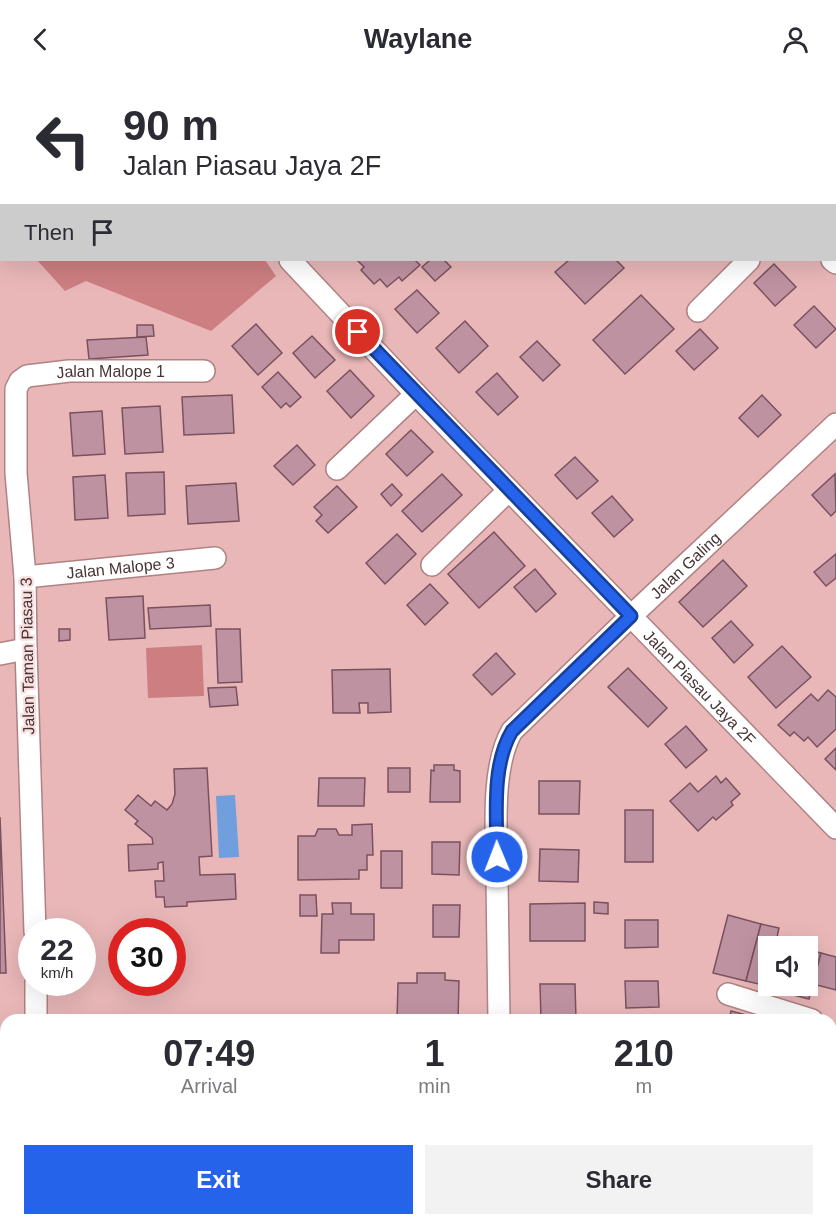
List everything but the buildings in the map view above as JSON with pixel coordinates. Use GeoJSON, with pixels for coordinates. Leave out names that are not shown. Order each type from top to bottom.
{"type":"FeatureCollection","features":[{"type":"Feature","properties":{"kind":"street","name":"Jalan Piasau Jaya 2F"},"geometry":{"type":"LineString","coordinates":[[291,261],[416,394],[836,828]]}},
{"type":"Feature","properties":{"kind":"street"},"geometry":{"type":"LineString","coordinates":[[698,311],[748,261]]}},
{"type":"Feature","properties":{"kind":"street","name":"Jalan Malope 1"},"geometry":{"type":"LineString","coordinates":[[20,381],[27,376],[69,370],[204,371]]}},
{"type":"Feature","properties":{"kind":"street","name":"Jalan Taman Piasau 3"},"geometry":{"type":"LineString","coordinates":[[20,381],[16,389],[8,475],[26,577],[26,649],[35,918]]}},
{"type":"Feature","properties":{"kind":"street"},"geometry":{"type":"LineString","coordinates":[[337,469],[416,394]]}},
{"type":"Feature","properties":{"kind":"street","name":"Jalan Galing"},"geometry":{"type":"LineString","coordinates":[[499,1014],[497,825],[499,772],[504,745],[512,731],[836,424]]}},
{"type":"Feature","properties":{"kind":"street"},"geometry":{"type":"LineString","coordinates":[[432,565],[509,490]]}},
{"type":"Feature","properties":{"kind":"street","name":"Jalan Malope 3"},"geometry":{"type":"LineString","coordinates":[[26,577],[215,558]]}},
{"type":"Feature","properties":{"kind":"street"},"geometry":{"type":"LineString","coordinates":[[0,654],[26,649]]}},
{"type":"Feature","properties":{"kind":"street"},"geometry":{"type":"LineString","coordinates":[[728,994],[793,1014]]}},
{"type":"Feature","properties":{"kind":"street"},"geometry":{"type":"LineString","coordinates":[[36,996],[36,1014]]}},
{"type":"Feature","properties":{"kind":"shaded area"},"geometry":{"type":"Polygon","coordinates":[[[38,261],[266,261],[276,276],[211,331],[86,281],[65,291],[38,261]]]}},
{"type":"Feature","properties":{"kind":"shaded area"},"geometry":{"type":"Polygon","coordinates":[[[202,645],[204,696],[148,698],[146,648],[202,645]]]}},
{"type":"Feature","properties":{"kind":"water"},"geometry":{"type":"Polygon","coordinates":[[[235,795],[239,857],[219,858],[216,796],[235,795]]]}},
{"type":"Feature","properties":{"kind":"route"},"geometry":{"type":"LineString","coordinates":[[358,332],[631,616],[512,731],[504,745],[499,772],[497,857]]}}]}
